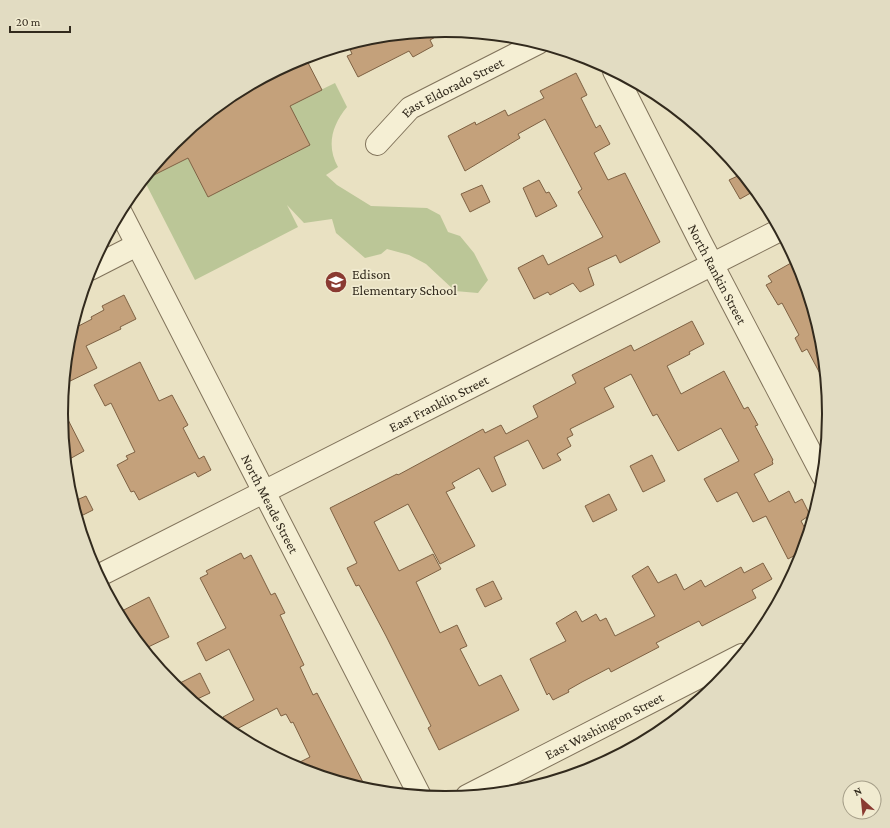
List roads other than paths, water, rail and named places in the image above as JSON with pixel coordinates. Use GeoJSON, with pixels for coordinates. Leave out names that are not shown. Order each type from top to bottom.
{"type":"FeatureCollection","features":[{"type":"Feature","properties":{"kind":"street","name":"East Eldorado Street"},"geometry":{"type":"LineString","coordinates":[[377,144],[410,108],[530,47]]}},
{"type":"Feature","properties":{"kind":"street","name":"North Rankin Street"},"geometry":{"type":"LineString","coordinates":[[618,79],[818,467]]}},
{"type":"Feature","properties":{"kind":"street","name":"North Meade Street"},"geometry":{"type":"LineString","coordinates":[[124,218],[417,790]]}},
{"type":"Feature","properties":{"kind":"street","name":"East Franklin Street"},"geometry":{"type":"LineString","coordinates":[[104,573],[775,233]]}},
{"type":"Feature","properties":{"kind":"street"},"geometry":{"type":"LineString","coordinates":[[100,264],[137,245]]}},
{"type":"Feature","properties":{"kind":"street","name":"East Washington Street"},"geometry":{"type":"LineString","coordinates":[[480,789],[729,662]]}},
{"type":"Feature","properties":{"kind":"place","name":"Edison Elementary School"},"geometry":{"type":"Point","coordinates":[336,282]}}]}
